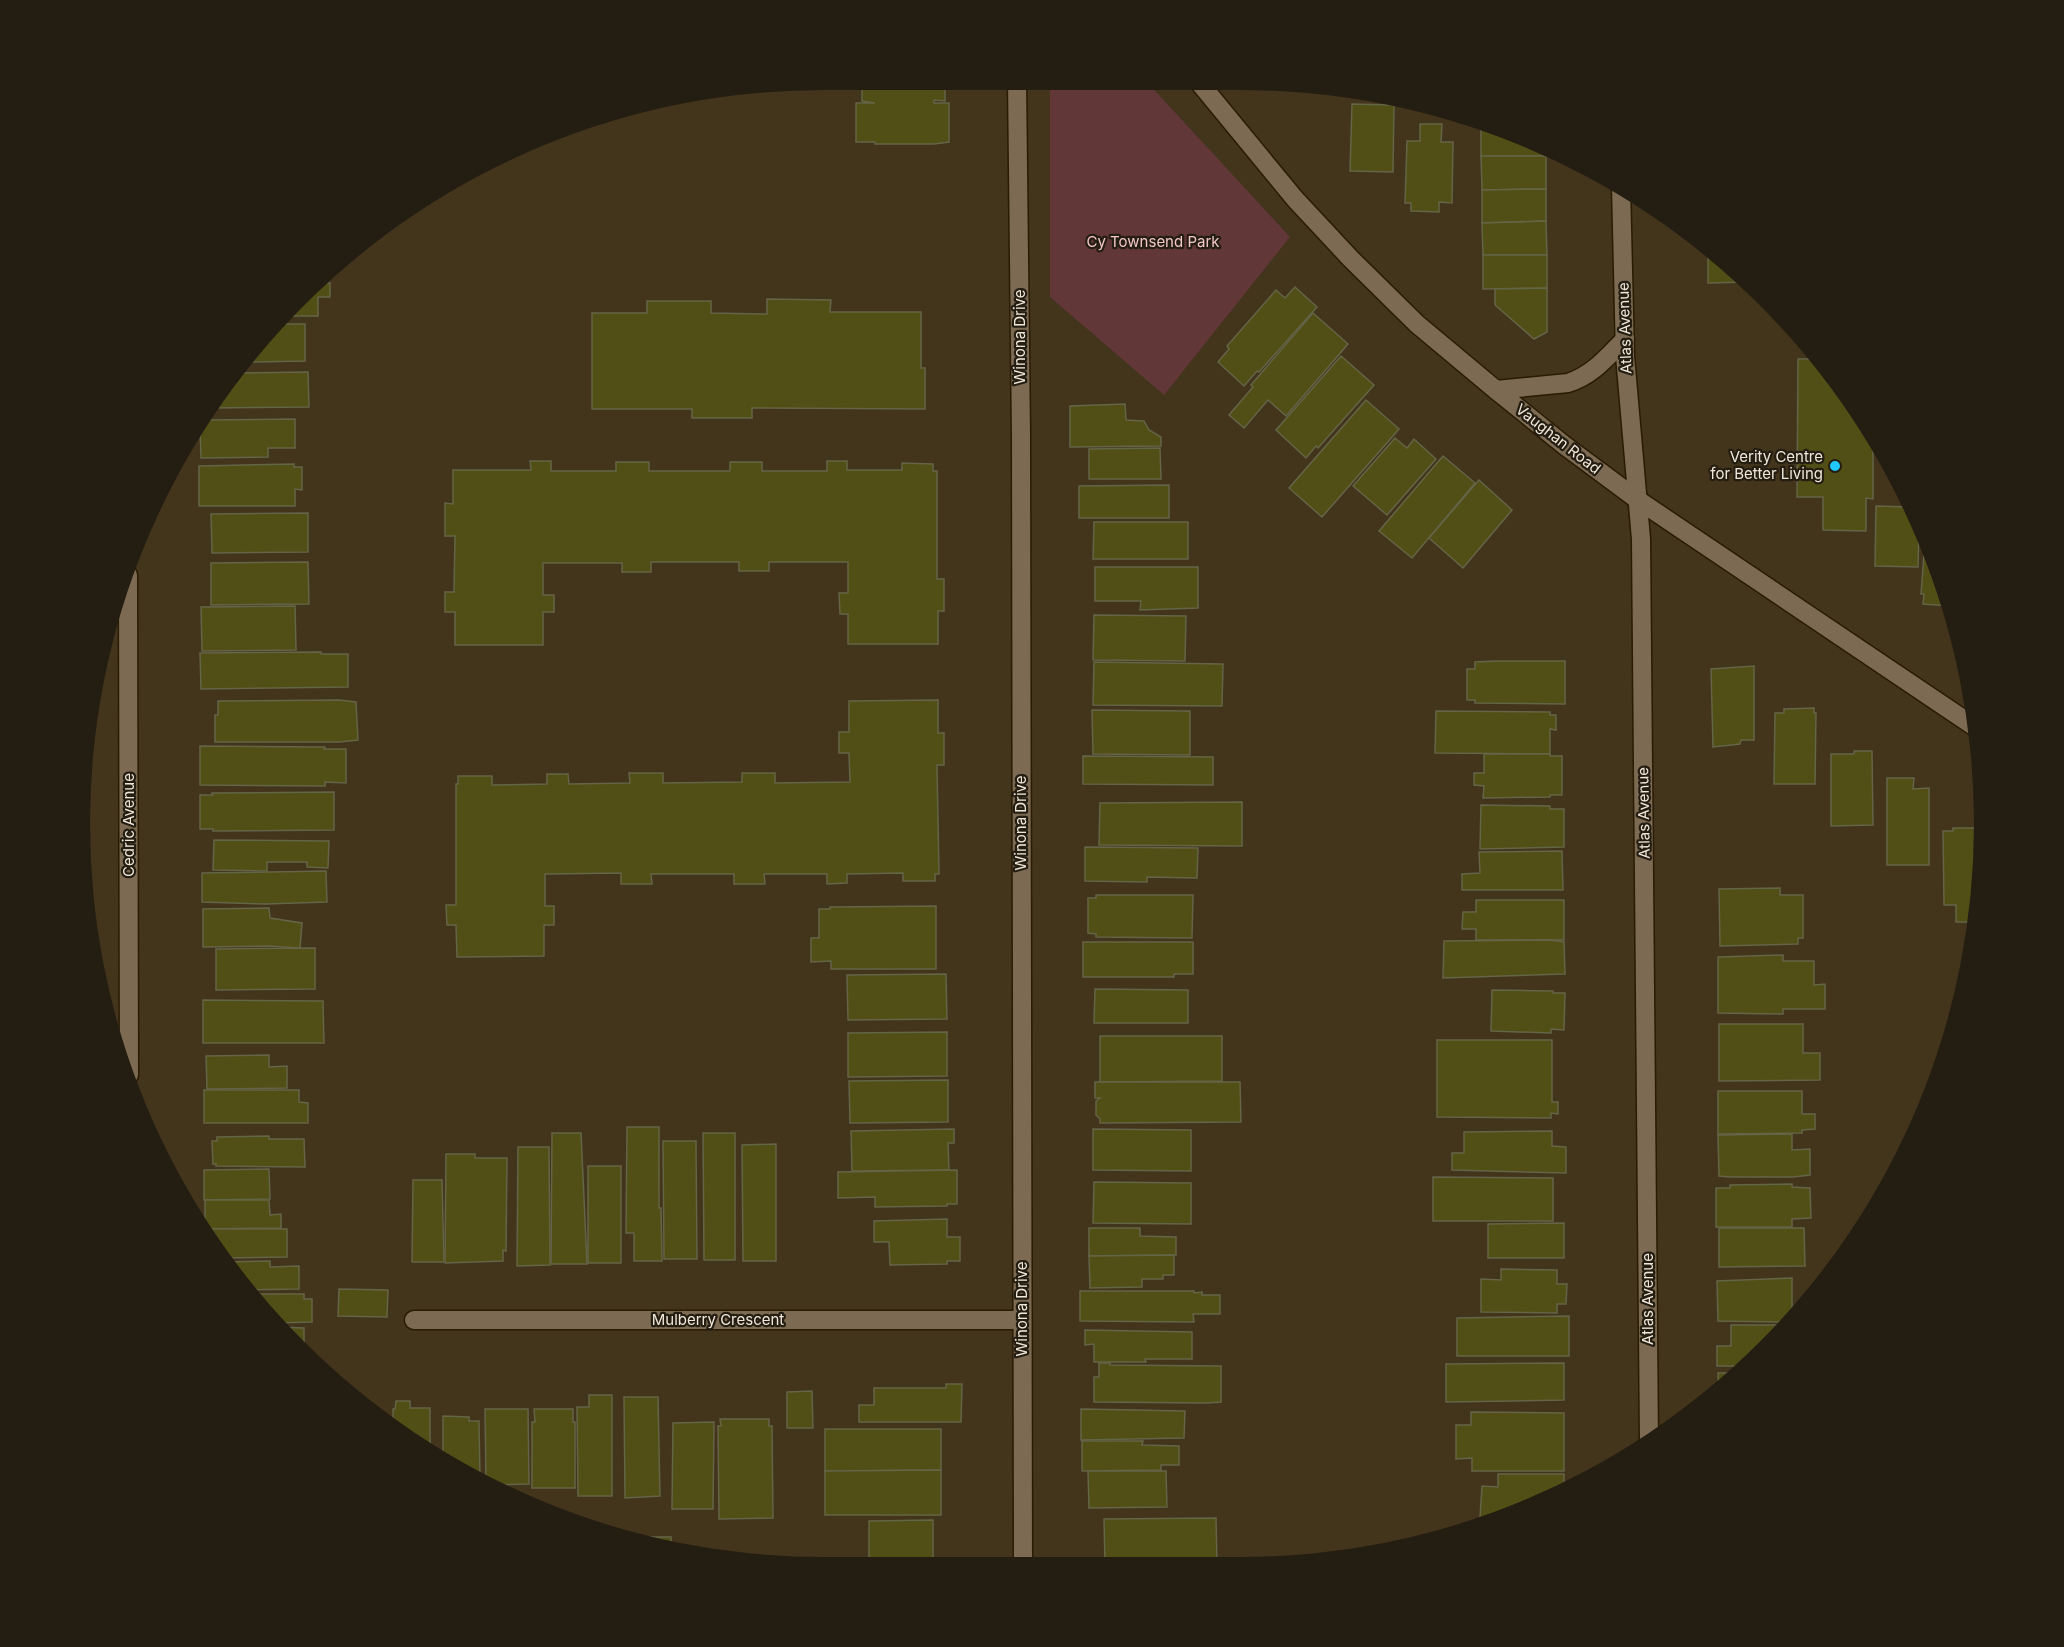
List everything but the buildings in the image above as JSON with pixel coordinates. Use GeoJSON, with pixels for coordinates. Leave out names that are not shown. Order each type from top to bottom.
{"type":"FeatureCollection","features":[{"type":"Feature","properties":{"kind":"street","name":"Winona Drive"},"geometry":{"type":"LineString","coordinates":[[1017,90],[1021,435],[1023,1557]]}},
{"type":"Feature","properties":{"kind":"street","name":"Vaughan Road"},"geometry":{"type":"LineString","coordinates":[[1205,90],[1295,199],[1350,258],[1417,324],[1496,390],[1564,445],[1638,500],[1967,722]]}},
{"type":"Feature","properties":{"kind":"street","name":"Atlas Avenue"},"geometry":{"type":"LineString","coordinates":[[1621,197],[1625,339],[1641,539],[1649,1432]]}},
{"type":"Feature","properties":{"kind":"street"},"geometry":{"type":"LineString","coordinates":[[1496,390],[1568,383],[1576,380],[1592,372],[1625,339]]}},
{"type":"Feature","properties":{"kind":"street","name":"Cedric Avenue"},"geometry":{"type":"LineString","coordinates":[[128,591],[129,1059]]}},
{"type":"Feature","properties":{"kind":"street","name":"Mulberry Crescent"},"geometry":{"type":"LineString","coordinates":[[414,1320],[1022,1320]]}},
{"type":"Feature","properties":{"kind":"green space","name":"Cy Townsend Park"},"geometry":{"type":"Polygon","coordinates":[[[1050,90],[1154,90],[1290,237],[1164,395],[1050,297],[1050,90]]]}},
{"type":"Feature","properties":{"kind":"place","name":"Verity Centre for Better Living"},"geometry":{"type":"Point","coordinates":[1835,466]}}]}
